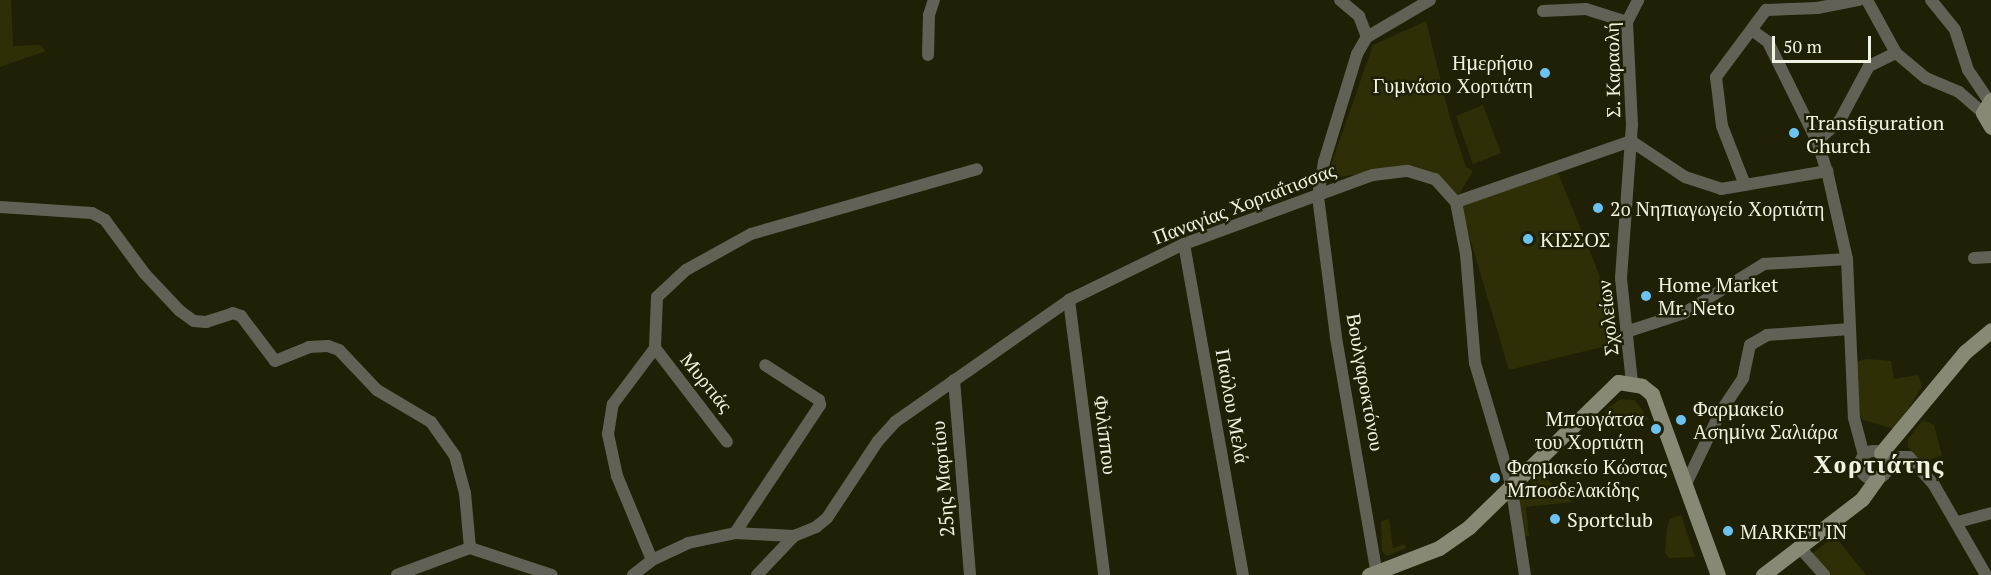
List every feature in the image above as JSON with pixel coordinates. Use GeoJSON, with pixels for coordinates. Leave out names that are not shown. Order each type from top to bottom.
{"type":"FeatureCollection","features":[{"type":"Feature","properties":{"kind":"street"},"geometry":{"type":"LineString","coordinates":[[928,55],[929,15],[934,0]]}},
{"type":"Feature","properties":{"kind":"street"},"geometry":{"type":"LineString","coordinates":[[1340,0],[1354,9],[1367,37],[1430,0]]}},
{"type":"Feature","properties":{"kind":"street","name":"Σ. Καραολή"},"geometry":{"type":"LineString","coordinates":[[1631,141],[1627,22],[1638,0]]}},
{"type":"Feature","properties":{"kind":"street"},"geometry":{"type":"LineString","coordinates":[[1745,185],[1722,126],[1716,77],[1753,31],[1764,5],[1817,8],[1859,0]]}},
{"type":"Feature","properties":{"kind":"street"},"geometry":{"type":"LineString","coordinates":[[1867,0],[1896,53],[1926,78],[1988,105]]}},
{"type":"Feature","properties":{"kind":"street"},"geometry":{"type":"LineString","coordinates":[[1931,0],[1955,30],[1968,70],[1988,105],[1991,127]]}},
{"type":"Feature","properties":{"kind":"street"},"geometry":{"type":"LineString","coordinates":[[1542,11],[1586,9],[1627,22]]}},
{"type":"Feature","properties":{"kind":"street"},"geometry":{"type":"LineString","coordinates":[[1753,31],[1768,42],[1816,141],[1827,171],[1847,259],[1854,418],[1864,455],[1862,471],[1877,478]]}},
{"type":"Feature","properties":{"kind":"street","name":"Βουλγαροκτόνου"},"geometry":{"type":"LineString","coordinates":[[1367,37],[1357,54],[1324,162],[1318,196],[1336,337],[1374,574]]}},
{"type":"Feature","properties":{"kind":"street"},"geometry":{"type":"LineString","coordinates":[[1816,141],[1840,120],[1869,66],[1896,53]]}},
{"type":"Feature","properties":{"kind":"street"},"geometry":{"type":"LineString","coordinates":[[1525,575],[1510,484],[1475,363],[1466,254],[1456,202],[1631,141],[1685,177],[1721,189],[1827,171]]}},
{"type":"Feature","properties":{"kind":"street","name":"Σχολείων"},"geometry":{"type":"LineString","coordinates":[[1631,141],[1621,278],[1629,331],[1632,383]]}},
{"type":"Feature","properties":{"kind":"street"},"geometry":{"type":"LineString","coordinates":[[652,560],[617,476],[608,434],[613,404],[655,348],[657,297],[686,270],[751,234],[977,169]]}},
{"type":"Feature","properties":{"kind":"street","name":"Παναγίας Χορταΐτισσας"},"geometry":{"type":"LineString","coordinates":[[757,575],[794,536],[816,527],[827,518],[878,441],[895,422],[1069,300],[1184,244],[1373,175],[1408,171],[1435,179],[1456,202]]}},
{"type":"Feature","properties":{"kind":"street"},"geometry":{"type":"LineString","coordinates":[[0,207],[92,213],[105,220],[145,274],[180,311],[194,321],[206,322],[233,313],[241,316],[275,361],[309,347],[328,346],[339,350],[377,390],[431,422],[455,456],[465,493],[470,548]]}},
{"type":"Feature","properties":{"kind":"street","name":"Παύλου Μελά"},"geometry":{"type":"LineString","coordinates":[[1184,244],[1243,575]]}},
{"type":"Feature","properties":{"kind":"street"},"geometry":{"type":"LineString","coordinates":[[1974,258],[1991,257]]}},
{"type":"Feature","properties":{"kind":"street"},"geometry":{"type":"LineString","coordinates":[[1629,331],[1684,313],[1764,264],[1847,259]]}},
{"type":"Feature","properties":{"kind":"street","name":"Φιλίππου"},"geometry":{"type":"LineString","coordinates":[[1069,300],[1104,575]]}},
{"type":"Feature","properties":{"kind":"street"},"geometry":{"type":"LineString","coordinates":[[1685,486],[1721,411],[1743,378],[1750,345],[1767,335],[1850,329]]}},
{"type":"Feature","properties":{"kind":"street"},"geometry":{"type":"LineString","coordinates":[[1763,575],[1862,499],[1877,478],[1886,471],[1884,458],[1965,352],[1991,330]]}},
{"type":"Feature","properties":{"kind":"street","name":"Μυρτιάς"},"geometry":{"type":"LineString","coordinates":[[655,348],[727,442]]}},
{"type":"Feature","properties":{"kind":"street"},"geometry":{"type":"LineString","coordinates":[[735,533],[820,405],[819,400],[765,365]]}},
{"type":"Feature","properties":{"kind":"street","name":"25ης Μαρτίου"},"geometry":{"type":"LineString","coordinates":[[954,380],[970,575]]}},
{"type":"Feature","properties":{"kind":"street"},"geometry":{"type":"LineString","coordinates":[[1374,574],[1439,548],[1468,527],[1606,390],[1618,382],[1632,383],[1652,394],[1718,575]]}},
{"type":"Feature","properties":{"kind":"street"},"geometry":{"type":"LineString","coordinates":[[1864,455],[1884,458],[1909,457],[1934,485],[1958,522],[1986,575]]}},
{"type":"Feature","properties":{"kind":"street"},"geometry":{"type":"LineString","coordinates":[[1958,522],[1991,513]]}},
{"type":"Feature","properties":{"kind":"street"},"geometry":{"type":"LineString","coordinates":[[633,575],[652,560],[688,543],[735,533],[794,536]]}},
{"type":"Feature","properties":{"kind":"street"},"geometry":{"type":"LineString","coordinates":[[397,575],[470,548],[552,575]]}},
{"type":"Feature","properties":{"kind":"street"},"geometry":{"type":"LineString","coordinates":[[1800,548],[1824,575]]}},
{"type":"Feature","properties":{"kind":"shaded area"},"geometry":{"type":"Polygon","coordinates":[[[0,0],[11,0],[13,46],[40,45],[46,51],[0,67],[0,0]]]}},
{"type":"Feature","properties":{"kind":"shaded area"},"geometry":{"type":"Polygon","coordinates":[[[1426,21],[1450,118],[1466,167],[1473,171],[1458,196],[1408,167],[1326,179],[1373,45],[1426,21]]]}},
{"type":"Feature","properties":{"kind":"shaded area"},"geometry":{"type":"Polygon","coordinates":[[[1483,105],[1501,153],[1473,164],[1456,116],[1483,105]]]}},
{"type":"Feature","properties":{"kind":"shaded area","name":"ΚΙΣΣΟΣ"},"geometry":{"type":"Polygon","coordinates":[[[1558,173],[1599,274],[1614,344],[1509,370],[1460,205],[1558,173]]]}},
{"type":"Feature","properties":{"kind":"shaded area"},"geometry":{"type":"Polygon","coordinates":[[[1867,359],[1891,361],[1894,379],[1918,375],[1922,387],[1895,429],[1863,420],[1860,415],[1855,362],[1867,359]]]}},
{"type":"Feature","properties":{"kind":"shaded area"},"geometry":{"type":"Polygon","coordinates":[[[1621,399],[1635,400],[1649,420],[1615,430],[1605,410],[1621,399]]]}},
{"type":"Feature","properties":{"kind":"shaded area"},"geometry":{"type":"Polygon","coordinates":[[[1923,420],[1934,425],[1942,455],[1923,463],[1908,447],[1908,439],[1923,420]]]}},
{"type":"Feature","properties":{"kind":"shaded area"},"geometry":{"type":"Polygon","coordinates":[[[1541,474],[1572,502],[1526,507],[1529,536],[1522,537],[1517,495],[1541,474]]]}},
{"type":"Feature","properties":{"kind":"shaded area"},"geometry":{"type":"Polygon","coordinates":[[[1681,515],[1695,557],[1669,558],[1665,553],[1667,528],[1670,519],[1681,515]]]}},
{"type":"Feature","properties":{"kind":"shaded area"},"geometry":{"type":"Polygon","coordinates":[[[1389,519],[1393,548],[1405,544],[1406,548],[1387,556],[1382,551],[1381,521],[1389,519]]]}},
{"type":"Feature","properties":{"kind":"shaded area"},"geometry":{"type":"Polygon","coordinates":[[[1835,536],[1866,575],[1826,575],[1809,556],[1835,536]]]}},
{"type":"Feature","properties":{"kind":"place","name":"Ημερήσιο Γυμνάσιο Χορτιάτη"},"geometry":{"type":"Point","coordinates":[1545,73]}},
{"type":"Feature","properties":{"kind":"place","name":"Transfiguration Church"},"geometry":{"type":"Point","coordinates":[1794,133]}},
{"type":"Feature","properties":{"kind":"place","name":"2ο Νηπιαγωγείο Χορτιάτη"},"geometry":{"type":"Point","coordinates":[1598,208]}},
{"type":"Feature","properties":{"kind":"place","name":"ΚΙΣΣΟΣ"},"geometry":{"type":"Point","coordinates":[1528,239]}},
{"type":"Feature","properties":{"kind":"place","name":"Home Market Mr. Neto"},"geometry":{"type":"Point","coordinates":[1646,296]}},
{"type":"Feature","properties":{"kind":"place","name":"Φαρμακείο Ασημίνα Σαλιάρα"},"geometry":{"type":"Point","coordinates":[1681,420]}},
{"type":"Feature","properties":{"kind":"place","name":"Μπουγάτσα του Χορτιάτη"},"geometry":{"type":"Point","coordinates":[1656,429]}},
{"type":"Feature","properties":{"kind":"place","name":"Φαρμακείο Κώστας Μποσδελακίδης"},"geometry":{"type":"Point","coordinates":[1495,478]}},
{"type":"Feature","properties":{"kind":"place","name":"Sportclub"},"geometry":{"type":"Point","coordinates":[1555,519]}},
{"type":"Feature","properties":{"kind":"place","name":"MARKET IN"},"geometry":{"type":"Point","coordinates":[1728,531]}},
{"type":"Feature","properties":{"kind":"district","name":"Χορτιάτης"},"geometry":{"type":"Point","coordinates":[1879,464]}}]}
